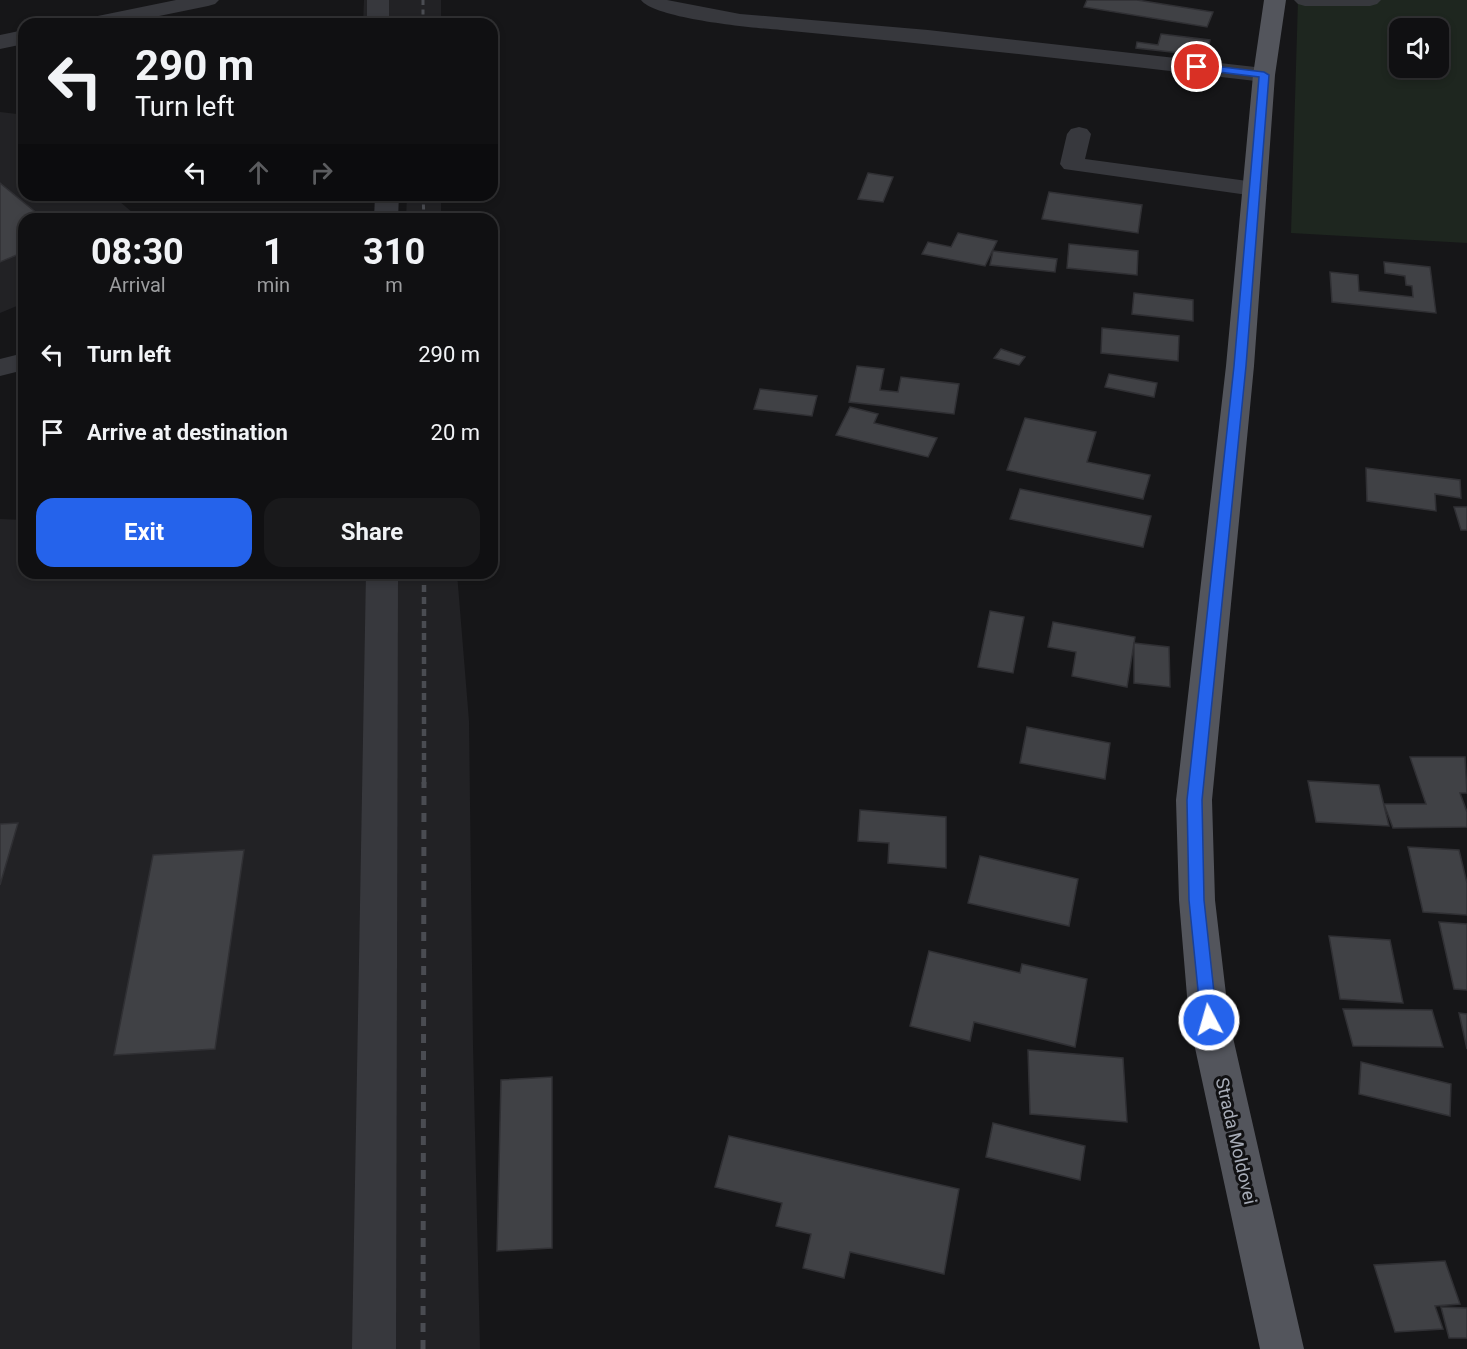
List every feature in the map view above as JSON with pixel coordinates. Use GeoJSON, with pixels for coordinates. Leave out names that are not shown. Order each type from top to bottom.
{"type":"FeatureCollection","features":[{"type":"Feature","properties":{"kind":"main road","name":"Strada Moldovei"},"geometry":{"type":"LineString","coordinates":[[1275,0],[1264,75],[1240,366],[1194,800],[1196,878],[1209,1020],[1282,1349]]}},
{"type":"Feature","properties":{"kind":"street"},"geometry":{"type":"LineString","coordinates":[[118,18],[208,0]]}},
{"type":"Feature","properties":{"kind":"street"},"geometry":{"type":"LineString","coordinates":[[378,0],[378,18]]}},
{"type":"Feature","properties":{"kind":"street"},"geometry":{"type":"LineString","coordinates":[[652,0],[662,6],[740,20],[928,37],[1264,75]]}},
{"type":"Feature","properties":{"kind":"street"},"geometry":{"type":"LineString","coordinates":[[1305,0],[1370,0]]}},
{"type":"Feature","properties":{"kind":"street"},"geometry":{"type":"LineString","coordinates":[[0,42],[18,38]]}},
{"type":"Feature","properties":{"kind":"street"},"geometry":{"type":"LineString","coordinates":[[1079,134],[1072,164],[1255,189]]}},
{"type":"Feature","properties":{"kind":"street"},"geometry":{"type":"LineString","coordinates":[[0,368],[18,363]]}},
{"type":"Feature","properties":{"kind":"street"},"geometry":{"type":"LineString","coordinates":[[374,1349],[382,579]]}},
{"type":"Feature","properties":{"kind":"shaded area"},"geometry":{"type":"Polygon","coordinates":[[[364,0],[441,0],[441,18],[363,18],[364,0]]]}},
{"type":"Feature","properties":{"kind":"shaded area"},"geometry":{"type":"Polygon","coordinates":[[[1298,0],[1467,0],[1467,243],[1291,233],[1298,0]]]}},
{"type":"Feature","properties":{"kind":"shaded area"},"geometry":{"type":"Polygon","coordinates":[[[0,112],[18,115],[18,201],[119,201],[133,213],[18,213],[18,306],[0,313],[0,112]]]}},
{"type":"Feature","properties":{"kind":"shaded area"},"geometry":{"type":"Polygon","coordinates":[[[407,201],[441,201],[441,213],[406,213],[407,201]]]}},
{"type":"Feature","properties":{"kind":"shaded area"},"geometry":{"type":"Polygon","coordinates":[[[0,519],[18,520],[18,579],[457,579],[469,721],[480,1349],[0,1349],[0,519]]]}},
{"type":"Feature","properties":{"kind":"building"},"geometry":{"type":"Polygon","coordinates":[[[1087,0],[1137,0],[1213,12],[1207,27],[1084,7],[1087,0]]]}},
{"type":"Feature","properties":{"kind":"building"},"geometry":{"type":"Polygon","coordinates":[[[1161,34],[1210,40],[1207,56],[1136,48],[1137,42],[1158,45],[1161,34]]]}},
{"type":"Feature","properties":{"kind":"building"},"geometry":{"type":"Polygon","coordinates":[[[868,173],[893,177],[883,202],[858,199],[868,173]]]}},
{"type":"Feature","properties":{"kind":"building"},"geometry":{"type":"Polygon","coordinates":[[[0,183],[18,198],[18,201],[22,201],[37,213],[18,213],[18,254],[0,262],[0,183]]]}},
{"type":"Feature","properties":{"kind":"building"},"geometry":{"type":"Polygon","coordinates":[[[1049,192],[1142,205],[1138,233],[1042,219],[1049,192]]]}},
{"type":"Feature","properties":{"kind":"building"},"geometry":{"type":"Polygon","coordinates":[[[958,233],[997,241],[985,266],[922,254],[928,242],[951,247],[958,233]]]}},
{"type":"Feature","properties":{"kind":"building"},"geometry":{"type":"Polygon","coordinates":[[[1069,244],[1138,251],[1137,275],[1067,268],[1069,244]]]}},
{"type":"Feature","properties":{"kind":"building"},"geometry":{"type":"Polygon","coordinates":[[[993,251],[1057,259],[1055,272],[990,265],[993,251]]]}},
{"type":"Feature","properties":{"kind":"building"},"geometry":{"type":"Polygon","coordinates":[[[1384,262],[1430,267],[1436,313],[1332,302],[1330,272],[1358,275],[1359,291],[1413,297],[1412,286],[1406,285],[1405,276],[1385,273],[1384,262]]]}},
{"type":"Feature","properties":{"kind":"building"},"geometry":{"type":"Polygon","coordinates":[[[1134,293],[1193,300],[1193,321],[1132,314],[1134,293]]]}},
{"type":"Feature","properties":{"kind":"building"},"geometry":{"type":"Polygon","coordinates":[[[1102,328],[1179,336],[1178,361],[1101,353],[1102,328]]]}},
{"type":"Feature","properties":{"kind":"building"},"geometry":{"type":"Polygon","coordinates":[[[1001,349],[1025,357],[1019,365],[994,358],[1001,349]]]}},
{"type":"Feature","properties":{"kind":"building"},"geometry":{"type":"Polygon","coordinates":[[[857,366],[884,369],[880,390],[898,392],[901,377],[959,384],[954,414],[849,402],[857,366]]]}},
{"type":"Feature","properties":{"kind":"building"},"geometry":{"type":"Polygon","coordinates":[[[1109,374],[1157,383],[1154,397],[1105,387],[1109,374]]]}},
{"type":"Feature","properties":{"kind":"building"},"geometry":{"type":"Polygon","coordinates":[[[760,389],[817,396],[812,416],[754,409],[760,389]]]}},
{"type":"Feature","properties":{"kind":"building"},"geometry":{"type":"Polygon","coordinates":[[[850,407],[878,414],[874,423],[937,438],[928,457],[836,435],[850,407]]]}},
{"type":"Feature","properties":{"kind":"building"},"geometry":{"type":"Polygon","coordinates":[[[1025,418],[1096,432],[1087,462],[1150,475],[1143,499],[1007,470],[1025,418]]]}},
{"type":"Feature","properties":{"kind":"building"},"geometry":{"type":"Polygon","coordinates":[[[1366,468],[1460,480],[1461,498],[1435,494],[1436,511],[1367,501],[1366,468]]]}},
{"type":"Feature","properties":{"kind":"building"},"geometry":{"type":"Polygon","coordinates":[[[1020,489],[1151,516],[1143,547],[1010,519],[1020,489]]]}},
{"type":"Feature","properties":{"kind":"building"},"geometry":{"type":"Polygon","coordinates":[[[1454,507],[1467,507],[1467,530],[1461,530],[1454,507]]]}},
{"type":"Feature","properties":{"kind":"building"},"geometry":{"type":"Polygon","coordinates":[[[990,611],[1024,617],[1013,673],[978,667],[990,611]]]}},
{"type":"Feature","properties":{"kind":"building"},"geometry":{"type":"Polygon","coordinates":[[[1053,622],[1135,637],[1127,687],[1072,676],[1076,652],[1048,647],[1053,622]]]}},
{"type":"Feature","properties":{"kind":"building"},"geometry":{"type":"Polygon","coordinates":[[[1134,643],[1169,647],[1170,687],[1134,683],[1134,643]]]}},
{"type":"Feature","properties":{"kind":"building"},"geometry":{"type":"Polygon","coordinates":[[[1027,727],[1110,743],[1105,779],[1020,763],[1027,727]]]}},
{"type":"Feature","properties":{"kind":"building"},"geometry":{"type":"Polygon","coordinates":[[[1410,757],[1465,757],[1467,793],[1460,793],[1467,812],[1467,827],[1393,828],[1384,804],[1426,804],[1410,757]]]}},
{"type":"Feature","properties":{"kind":"building"},"geometry":{"type":"Polygon","coordinates":[[[1308,781],[1379,785],[1389,826],[1316,822],[1308,781]]]}},
{"type":"Feature","properties":{"kind":"building"},"geometry":{"type":"Polygon","coordinates":[[[860,810],[946,817],[946,868],[888,863],[889,843],[858,841],[860,810]]]}},
{"type":"Feature","properties":{"kind":"building"},"geometry":{"type":"Polygon","coordinates":[[[18,823],[0,885],[0,824],[18,823]]]}},
{"type":"Feature","properties":{"kind":"building"},"geometry":{"type":"Polygon","coordinates":[[[1408,847],[1459,850],[1467,883],[1467,915],[1423,912],[1408,847]]]}},
{"type":"Feature","properties":{"kind":"building"},"geometry":{"type":"Polygon","coordinates":[[[244,850],[215,1049],[114,1055],[153,855],[244,850]]]}},
{"type":"Feature","properties":{"kind":"building"},"geometry":{"type":"Polygon","coordinates":[[[980,856],[1078,879],[1069,926],[968,903],[980,856]]]}},
{"type":"Feature","properties":{"kind":"building"},"geometry":{"type":"Polygon","coordinates":[[[1439,922],[1467,924],[1467,990],[1454,989],[1439,922]]]}},
{"type":"Feature","properties":{"kind":"building"},"geometry":{"type":"Polygon","coordinates":[[[1329,936],[1390,940],[1403,1003],[1340,999],[1329,936]]]}},
{"type":"Feature","properties":{"kind":"building"},"geometry":{"type":"Polygon","coordinates":[[[929,951],[1020,973],[1022,964],[1087,979],[1075,1047],[974,1022],[970,1041],[910,1026],[929,951]]]}},
{"type":"Feature","properties":{"kind":"building"},"geometry":{"type":"Polygon","coordinates":[[[1343,1009],[1432,1010],[1443,1047],[1353,1046],[1343,1009]]]}},
{"type":"Feature","properties":{"kind":"building"},"geometry":{"type":"Polygon","coordinates":[[[1459,1013],[1467,1014],[1467,1049],[1459,1013]]]}},
{"type":"Feature","properties":{"kind":"building"},"geometry":{"type":"Polygon","coordinates":[[[1028,1050],[1123,1058],[1127,1122],[1030,1114],[1028,1050]]]}},
{"type":"Feature","properties":{"kind":"building"},"geometry":{"type":"Polygon","coordinates":[[[1361,1062],[1451,1084],[1450,1116],[1359,1094],[1361,1062]]]}},
{"type":"Feature","properties":{"kind":"building"},"geometry":{"type":"Polygon","coordinates":[[[552,1077],[552,1248],[497,1251],[501,1080],[552,1077]]]}},
{"type":"Feature","properties":{"kind":"building"},"geometry":{"type":"Polygon","coordinates":[[[993,1123],[1085,1146],[1080,1180],[986,1157],[993,1123]]]}},
{"type":"Feature","properties":{"kind":"building"},"geometry":{"type":"Polygon","coordinates":[[[729,1136],[959,1189],[944,1274],[850,1252],[844,1278],[803,1268],[811,1234],[776,1226],[782,1203],[715,1187],[729,1136]]]}},
{"type":"Feature","properties":{"kind":"building"},"geometry":{"type":"Polygon","coordinates":[[[1445,1261],[1460,1304],[1435,1306],[1443,1329],[1395,1332],[1374,1265],[1445,1261]]]}},
{"type":"Feature","properties":{"kind":"building"},"geometry":{"type":"Polygon","coordinates":[[[1441,1307],[1467,1308],[1467,1338],[1449,1338],[1441,1307]]]}},
{"type":"Feature","properties":{"kind":"railway"},"geometry":{"type":"LineString","coordinates":[[423,0],[423,18]]}},
{"type":"Feature","properties":{"kind":"railway"},"geometry":{"type":"LineString","coordinates":[[423,201],[424,213]]}},
{"type":"Feature","properties":{"kind":"railway"},"geometry":{"type":"LineString","coordinates":[[424,579],[424,782]]}},
{"type":"Feature","properties":{"kind":"railway"},"geometry":{"type":"LineString","coordinates":[[423,1349],[424,782]]}},
{"type":"Feature","properties":{"kind":"route"},"geometry":{"type":"LineString","coordinates":[[1197,67],[1264,75],[1240,366],[1194,800],[1197,900],[1209,1020]]}}]}
